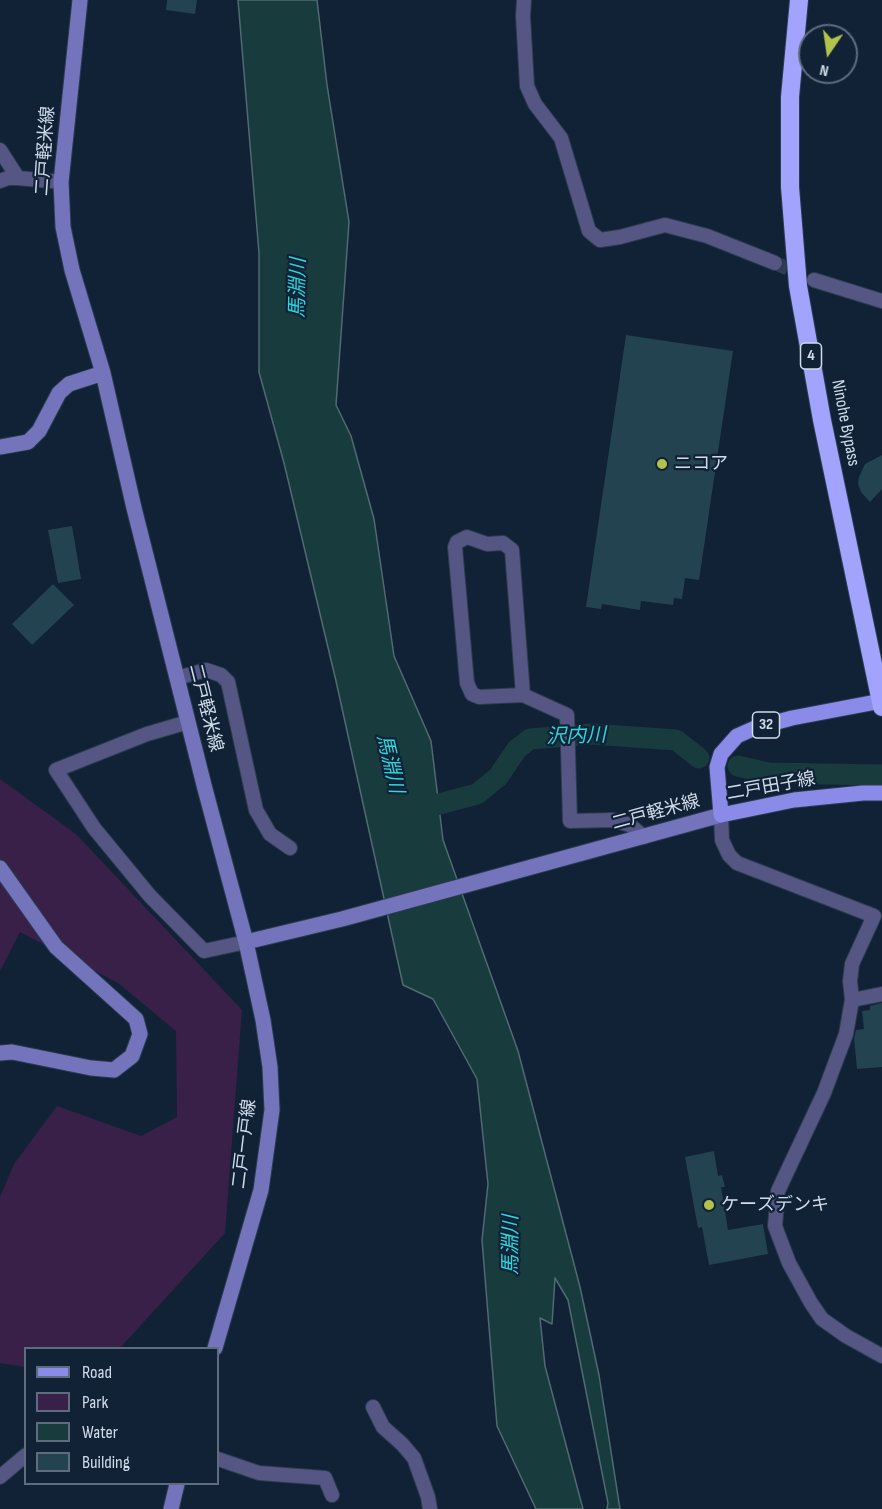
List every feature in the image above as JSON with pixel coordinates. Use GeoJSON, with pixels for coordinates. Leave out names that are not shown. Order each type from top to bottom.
{"type":"FeatureCollection","features":[{"type":"Feature","properties":{"kind":"highway","name":"Ninohe Bypass"},"geometry":{"type":"LineString","coordinates":[[799,0],[790,97],[790,187],[798,286],[822,420],[881,704]]}},
{"type":"Feature","properties":{"kind":"main road","name":"二戸軽米線"},"geometry":{"type":"LineString","coordinates":[[80,0],[61,182],[63,227],[103,373],[188,722],[246,942],[342,919],[722,815]]}},
{"type":"Feature","properties":{"kind":"main road"},"geometry":{"type":"LineString","coordinates":[[0,447],[28,442],[39,431],[59,393],[69,384],[103,373]]}},
{"type":"Feature","properties":{"kind":"main road","name":"二戸田子線"},"geometry":{"type":"LineString","coordinates":[[881,704],[792,718],[755,728],[737,736],[721,754],[717,767],[722,815],[794,801],[882,793]]}},
{"type":"Feature","properties":{"kind":"main road"},"geometry":{"type":"LineString","coordinates":[[0,868],[56,947],[136,1018],[140,1034],[132,1056],[114,1070],[92,1068],[12,1052],[0,1053]]}},
{"type":"Feature","properties":{"kind":"main road","name":"二戸一戸線"},"geometry":{"type":"LineString","coordinates":[[215,1347],[261,1190],[272,1110],[270,1066],[263,1020],[246,942]]}},
{"type":"Feature","properties":{"kind":"main road"},"geometry":{"type":"LineString","coordinates":[[171,1509],[177,1485]]}},
{"type":"Feature","properties":{"kind":"street"},"geometry":{"type":"LineString","coordinates":[[524,0],[527,86],[535,104],[561,138],[589,231],[600,240],[665,225],[707,236],[776,263]]}},
{"type":"Feature","properties":{"kind":"street"},"geometry":{"type":"LineString","coordinates":[[0,150],[18,178]]}},
{"type":"Feature","properties":{"kind":"street"},"geometry":{"type":"LineString","coordinates":[[0,181],[18,178],[61,182]]}},
{"type":"Feature","properties":{"kind":"street"},"geometry":{"type":"LineString","coordinates":[[814,280],[882,301]]}},
{"type":"Feature","properties":{"kind":"street"},"geometry":{"type":"LineString","coordinates":[[523,695],[512,550],[503,543],[487,544],[467,537],[457,542],[455,547],[467,683],[472,694],[479,697],[523,695],[567,716],[570,821],[613,820],[630,825],[644,837]]}},
{"type":"Feature","properties":{"kind":"street"},"geometry":{"type":"LineString","coordinates":[[177,678],[206,670],[221,675],[228,682],[256,810],[270,834],[290,848]]}},
{"type":"Feature","properties":{"kind":"street"},"geometry":{"type":"LineString","coordinates":[[188,722],[147,734],[56,770],[94,828],[150,896],[204,951],[246,942]]}},
{"type":"Feature","properties":{"kind":"street"},"geometry":{"type":"LineString","coordinates":[[722,815],[722,840],[729,855],[737,863],[874,916],[852,964],[850,981],[852,1000],[846,1034],[824,1093],[778,1191],[775,1226],[789,1263],[822,1319],[846,1336],[882,1356]]}},
{"type":"Feature","properties":{"kind":"street"},"geometry":{"type":"LineString","coordinates":[[852,1000],[882,994]]}},
{"type":"Feature","properties":{"kind":"street"},"geometry":{"type":"LineString","coordinates":[[374,1407],[383,1427],[414,1458],[430,1509]]}},
{"type":"Feature","properties":{"kind":"street"},"geometry":{"type":"LineString","coordinates":[[0,1477],[24,1457]]}},
{"type":"Feature","properties":{"kind":"street"},"geometry":{"type":"LineString","coordinates":[[219,1459],[259,1473],[325,1478],[332,1495]]}},
{"type":"Feature","properties":{"kind":"green space"},"geometry":{"type":"Polygon","coordinates":[[[0,779],[76,834],[242,1010],[225,1233],[121,1347],[24,1347],[24,1367],[0,1363],[0,1197],[14,1164],[57,1106],[141,1136],[177,1117],[176,1031],[118,983],[20,932],[0,971],[0,779]]]}},
{"type":"Feature","properties":{"kind":"water","name":"馬淵川"},"geometry":{"type":"Polygon","coordinates":[[[238,0],[317,0],[327,85],[349,222],[336,405],[351,436],[374,519],[394,656],[431,741],[443,840],[518,1051],[580,1287],[599,1375],[620,1509],[607,1509],[608,1503],[568,1300],[555,1278],[552,1324],[540,1318],[545,1366],[583,1509],[536,1509],[497,1426],[482,1240],[488,1184],[477,1079],[433,999],[403,985],[336,681],[284,463],[259,372],[259,253],[238,0]]]}},
{"type":"Feature","properties":{"kind":"building"},"geometry":{"type":"Polygon","coordinates":[[[167,0],[197,0],[195,14],[166,10],[167,0]]]}},
{"type":"Feature","properties":{"kind":"building","name":"ニコア"},"geometry":{"type":"Polygon","coordinates":[[[626,335],[733,351],[699,580],[685,578],[682,599],[674,598],[673,605],[641,601],[640,610],[602,604],[601,609],[586,607],[626,335]]]}},
{"type":"Feature","properties":{"kind":"building"},"geometry":{"type":"Polygon","coordinates":[[[882,455],[882,489],[870,502],[861,492],[858,484],[859,477],[865,464],[882,455]]]}},
{"type":"Feature","properties":{"kind":"building"},"geometry":{"type":"Polygon","coordinates":[[[72,526],[81,579],[58,583],[48,530],[72,526]]]}},
{"type":"Feature","properties":{"kind":"building"},"geometry":{"type":"Polygon","coordinates":[[[53,584],[74,605],[32,645],[12,624],[53,584]]]}},
{"type":"Feature","properties":{"kind":"building"},"geometry":{"type":"Polygon","coordinates":[[[882,1003],[882,1067],[857,1069],[854,1038],[856,1030],[864,1029],[862,1011],[870,1010],[870,1006],[882,1003]]]}},
{"type":"Feature","properties":{"kind":"building"},"geometry":{"type":"Polygon","coordinates":[[[714,1151],[718,1176],[722,1175],[725,1187],[721,1187],[728,1230],[763,1224],[768,1254],[709,1265],[702,1227],[698,1228],[685,1157],[714,1151]]]}},
{"type":"Feature","properties":{"kind":"waterway","name":"沢内川"},"geometry":{"type":"LineString","coordinates":[[413,811],[477,794],[498,777],[517,749],[530,739],[592,734],[676,740],[699,758]]}},
{"type":"Feature","properties":{"kind":"waterway","name":"沢内川"},"geometry":{"type":"LineString","coordinates":[[738,766],[768,773],[882,775]]}},
{"type":"Feature","properties":{"kind":"tunnel"},"geometry":{"type":"LineString","coordinates":[[775,263],[804,276]]}},
{"type":"Feature","properties":{"kind":"place","name":"ニコア"},"geometry":{"type":"Point","coordinates":[662,464]}},
{"type":"Feature","properties":{"kind":"place","name":"ケーズデンキ"},"geometry":{"type":"Point","coordinates":[709,1205]}}]}
